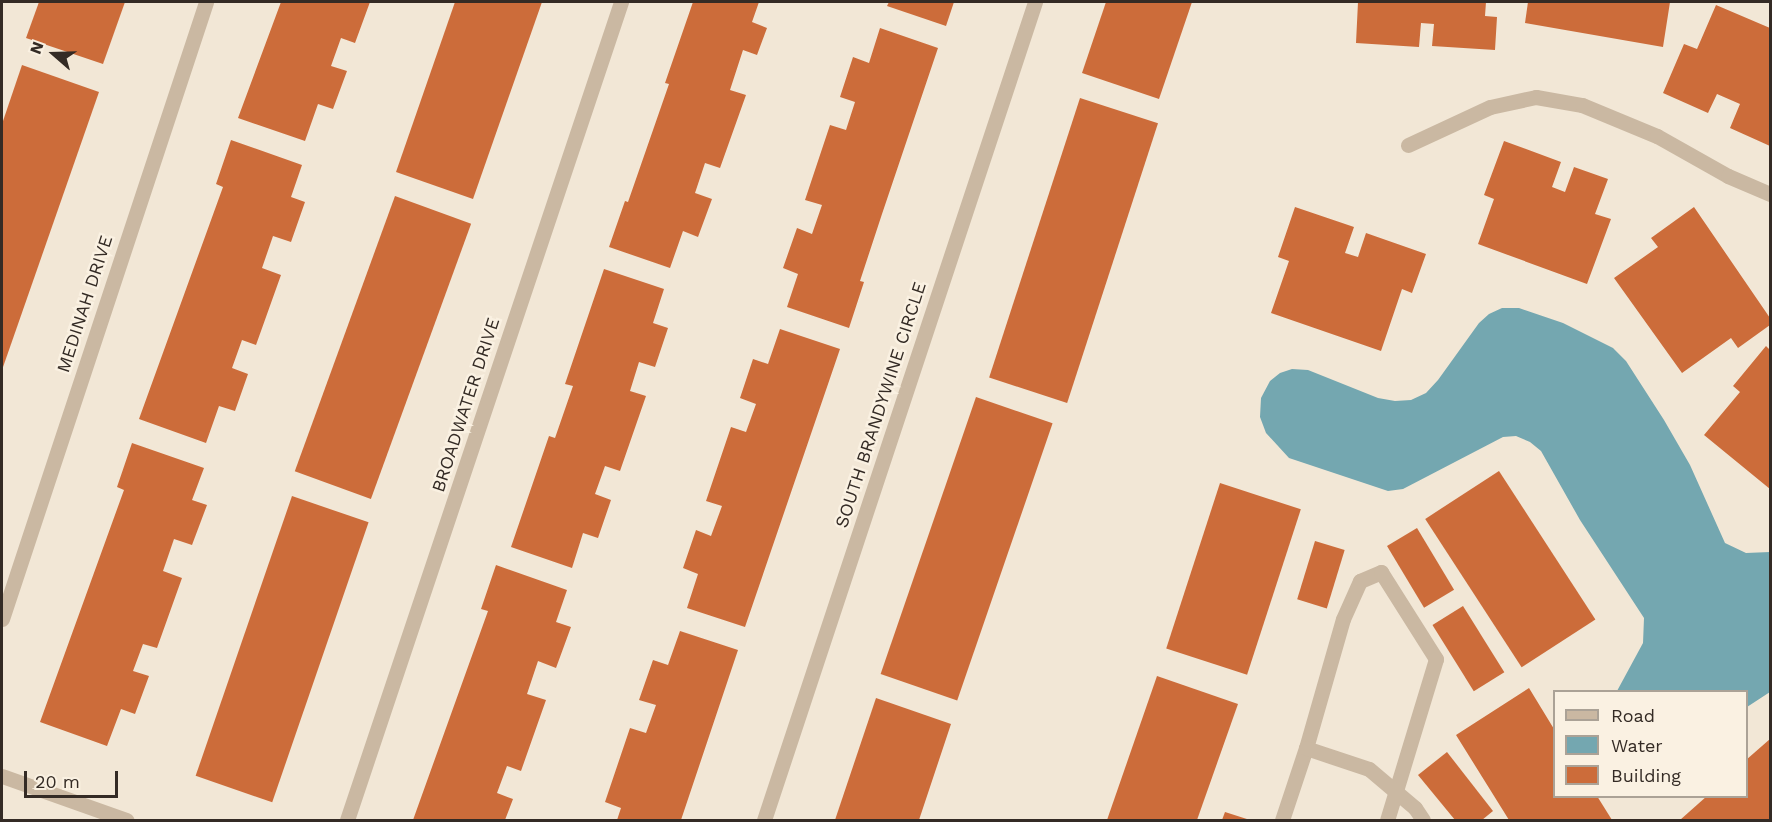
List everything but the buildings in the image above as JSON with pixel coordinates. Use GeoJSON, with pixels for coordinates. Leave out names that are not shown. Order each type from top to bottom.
{"type":"FeatureCollection","features":[{"type":"Feature","properties":{"kind":"street","name":"MEDINAH DRIVE"},"geometry":{"type":"LineString","coordinates":[[2,619],[206,2]]}},
{"type":"Feature","properties":{"kind":"street","name":"BROADWATER DRIVE"},"geometry":{"type":"LineString","coordinates":[[347,820],[621,2]]}},
{"type":"Feature","properties":{"kind":"street","name":"SOUTH BRANDYWINE CIRCLE"},"geometry":{"type":"LineString","coordinates":[[764,820],[1035,2]]}},
{"type":"Feature","properties":{"kind":"street"},"geometry":{"type":"LineString","coordinates":[[1408,145],[1490,107],[1536,97],[1582,105],[1657,136],[1728,176],[1764,191],[1770,205]]}},
{"type":"Feature","properties":{"kind":"street"},"geometry":{"type":"LineString","coordinates":[[1282,820],[1306,748],[1343,619],[1360,581],[1381,572],[1436,659],[1387,820]]}},
{"type":"Feature","properties":{"kind":"street"},"geometry":{"type":"LineString","coordinates":[[1306,748],[1369,769],[1415,808],[1423,820]]}},
{"type":"Feature","properties":{"kind":"street"},"geometry":{"type":"LineString","coordinates":[[2,776],[126,820]]}},
{"type":"Feature","properties":{"kind":"water"},"geometry":{"type":"Polygon","coordinates":[[[1502,308],[1519,308],[1563,323],[1613,348],[1626,361],[1690,465],[1725,543],[1746,553],[1770,552],[1770,692],[1748,706],[1748,690],[1618,690],[1643,643],[1644,618],[1580,520],[1541,451],[1530,442],[1516,436],[1503,437],[1403,489],[1388,491],[1289,458],[1266,433],[1260,417],[1261,398],[1270,381],[1280,373],[1292,369],[1308,370],[1378,398],[1395,401],[1411,400],[1426,393],[1438,380],[1479,323],[1489,314],[1502,308]]]}}]}
